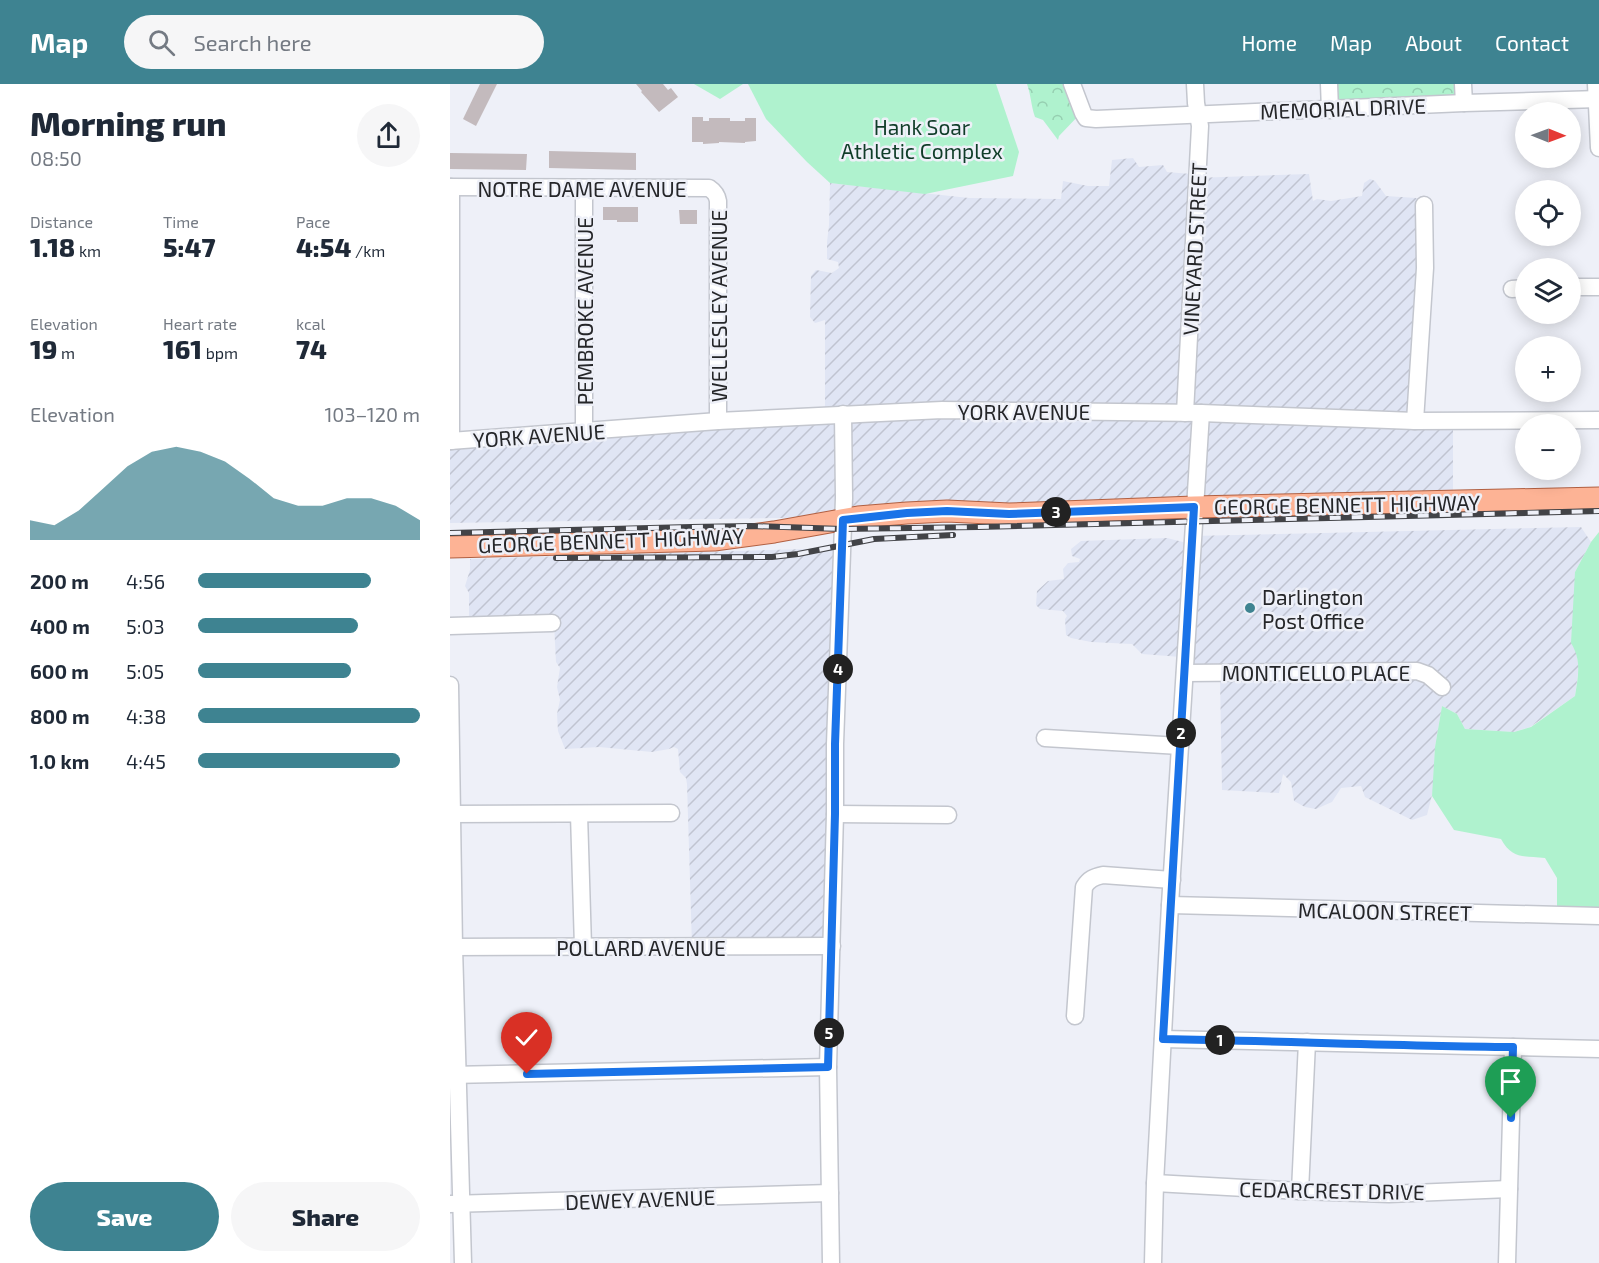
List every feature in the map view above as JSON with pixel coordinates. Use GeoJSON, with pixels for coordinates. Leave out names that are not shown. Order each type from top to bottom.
{"type":"FeatureCollection","features":[{"type":"Feature","properties":{"kind":"main road","name":"GEORGE BENNETT HIGHWAY"},"geometry":{"type":"LineString","coordinates":[[450,547],[714,540],[843,520],[947,511],[1009,514],[1194,507],[1599,498]]}},
{"type":"Feature","properties":{"kind":"street","name":"MEMORIAL DRIVE"},"geometry":{"type":"LineString","coordinates":[[1072,84],[1086,118],[1096,119],[1330,110],[1598,94]]}},
{"type":"Feature","properties":{"kind":"street","name":"VINEYARD STREET"},"geometry":{"type":"LineString","coordinates":[[1153,1263],[1170,905],[1194,507],[1193,413],[1200,126],[1195,84]]}},
{"type":"Feature","properties":{"kind":"street"},"geometry":{"type":"LineString","coordinates":[[1329,84],[1330,110]]}},
{"type":"Feature","properties":{"kind":"street"},"geometry":{"type":"LineString","coordinates":[[1462,84],[1464,103]]}},
{"type":"Feature","properties":{"kind":"street"},"geometry":{"type":"LineString","coordinates":[[1598,94],[1599,148]]}},
{"type":"Feature","properties":{"kind":"street"},"geometry":{"type":"LineString","coordinates":[[450,188],[450,441]]}},
{"type":"Feature","properties":{"kind":"street","name":"NOTRE DAME AVENUE"},"geometry":{"type":"LineString","coordinates":[[450,188],[709,188],[714,191]]}},
{"type":"Feature","properties":{"kind":"street","name":"PEMBROKE AVENUE"},"geometry":{"type":"LineString","coordinates":[[584,189],[584,432]]}},
{"type":"Feature","properties":{"kind":"street","name":"WELLESLEY AVENUE"},"geometry":{"type":"LineString","coordinates":[[714,191],[717,195],[718,422]]}},
{"type":"Feature","properties":{"kind":"street"},"geometry":{"type":"LineString","coordinates":[[1414,421],[1425,268],[1424,205]]}},
{"type":"Feature","properties":{"kind":"street"},"geometry":{"type":"LineString","coordinates":[[1581,287],[1599,287]]}},
{"type":"Feature","properties":{"kind":"street","name":"YORK AVENUE"},"geometry":{"type":"LineString","coordinates":[[450,441],[904,411],[1193,413],[1414,421],[1599,420]]}},
{"type":"Feature","properties":{"kind":"street"},"geometry":{"type":"LineString","coordinates":[[831,1263],[828,1067],[835,744],[843,520],[843,414]]}},
{"type":"Feature","properties":{"kind":"street"},"geometry":{"type":"LineString","coordinates":[[450,626],[552,623]]}},
{"type":"Feature","properties":{"kind":"street","name":"MONTICELLO PLACE"},"geometry":{"type":"LineString","coordinates":[[1185,673],[1417,671],[1428,675],[1442,687]]}},
{"type":"Feature","properties":{"kind":"street"},"geometry":{"type":"LineString","coordinates":[[450,685],[455,1204],[463,1263]]}},
{"type":"Feature","properties":{"kind":"street"},"geometry":{"type":"LineString","coordinates":[[1045,738],[1180,746]]}},
{"type":"Feature","properties":{"kind":"street"},"geometry":{"type":"LineString","coordinates":[[452,814],[671,813]]}},
{"type":"Feature","properties":{"kind":"street"},"geometry":{"type":"LineString","coordinates":[[579,814],[583,947]]}},
{"type":"Feature","properties":{"kind":"street"},"geometry":{"type":"LineString","coordinates":[[835,814],[948,816]]}},
{"type":"Feature","properties":{"kind":"street"},"geometry":{"type":"LineString","coordinates":[[1075,1016],[1084,887],[1088,881],[1103,875],[1172,880]]}},
{"type":"Feature","properties":{"kind":"street","name":"MCALOON STREET"},"geometry":{"type":"LineString","coordinates":[[1170,905],[1599,916]]}},
{"type":"Feature","properties":{"kind":"street","name":"POLLARD AVENUE"},"geometry":{"type":"LineString","coordinates":[[452,947],[832,946]]}},
{"type":"Feature","properties":{"kind":"street"},"geometry":{"type":"LineString","coordinates":[[1163,1039],[1599,1049]]}},
{"type":"Feature","properties":{"kind":"street"},"geometry":{"type":"LineString","coordinates":[[1300,1191],[1307,1042]]}},
{"type":"Feature","properties":{"kind":"street"},"geometry":{"type":"LineString","coordinates":[[1507,1263],[1513,1047]]}},
{"type":"Feature","properties":{"kind":"street"},"geometry":{"type":"LineString","coordinates":[[454,1075],[828,1067]]}},
{"type":"Feature","properties":{"kind":"street","name":"CEDARCREST DRIVE"},"geometry":{"type":"LineString","coordinates":[[1155,1183],[1389,1194],[1509,1189]]}},
{"type":"Feature","properties":{"kind":"street","name":"DEWEY AVENUE"},"geometry":{"type":"LineString","coordinates":[[455,1204],[830,1193]]}},
{"type":"Feature","properties":{"kind":"shaded area"},"geometry":{"type":"Polygon","coordinates":[[[1133,158],[1139,167],[1163,165],[1167,172],[1191,174],[1195,178],[1309,174],[1313,201],[1317,199],[1331,201],[1362,196],[1364,183],[1370,179],[1375,181],[1386,196],[1416,198],[1423,205],[1414,419],[1453,423],[1453,501],[904,516],[450,523],[450,443],[823,417],[825,320],[815,323],[810,317],[811,276],[816,270],[832,273],[839,268],[838,262],[827,259],[830,183],[969,198],[1061,199],[1063,181],[1088,186],[1109,186],[1112,160],[1133,158]]]}},
{"type":"Feature","properties":{"kind":"shaded area"},"geometry":{"type":"Polygon","coordinates":[[[1581,527],[1591,542],[1575,572],[1576,652],[1579,666],[1575,696],[1530,727],[1514,732],[1465,729],[1457,714],[1442,706],[1435,747],[1433,791],[1427,815],[1412,820],[1365,797],[1361,786],[1341,788],[1332,802],[1316,809],[1305,807],[1294,801],[1291,782],[1283,774],[1279,793],[1222,790],[1220,677],[1183,675],[1181,657],[1142,654],[1132,644],[1091,642],[1071,638],[1066,635],[1065,619],[1067,616],[1063,611],[1040,609],[1036,605],[1037,591],[1048,581],[1064,579],[1063,569],[1068,563],[1079,562],[1080,559],[1072,556],[1071,549],[1081,541],[1167,538],[1187,543],[1191,536],[1581,527]]]}},
{"type":"Feature","properties":{"kind":"shaded area"},"geometry":{"type":"Polygon","coordinates":[[[839,548],[829,950],[692,946],[687,784],[686,778],[680,772],[678,749],[674,747],[652,752],[599,747],[565,749],[558,731],[557,714],[560,700],[557,687],[560,668],[556,662],[554,623],[469,624],[469,593],[465,586],[470,570],[470,559],[839,548]]]}},
{"type":"Feature","properties":{"kind":"green space"},"geometry":{"type":"Polygon","coordinates":[[[694,84],[743,84],[720,99],[694,84]]]}},
{"type":"Feature","properties":{"kind":"green space","name":"Hank Soar Athletic Complex"},"geometry":{"type":"Polygon","coordinates":[[[748,84],[996,84],[1019,152],[1013,176],[925,194],[830,183],[766,119],[748,84]]]}},
{"type":"Feature","properties":{"kind":"green space"},"geometry":{"type":"Polygon","coordinates":[[[1027,84],[1069,84],[1081,113],[1059,136],[1058,140],[1043,120],[1035,117],[1027,84]]]}},
{"type":"Feature","properties":{"kind":"green space"},"geometry":{"type":"Polygon","coordinates":[[[1320,84],[1456,84],[1458,105],[1320,109],[1320,84]]]}},
{"type":"Feature","properties":{"kind":"green space"},"geometry":{"type":"Polygon","coordinates":[[[1599,532],[1599,918],[1557,916],[1557,878],[1545,858],[1514,853],[1501,839],[1454,830],[1432,796],[1435,747],[1442,706],[1457,714],[1465,729],[1514,732],[1531,727],[1575,696],[1578,662],[1571,643],[1575,572],[1599,532]]]}},
{"type":"Feature","properties":{"kind":"building"},"geometry":{"type":"Polygon","coordinates":[[[480,84],[497,84],[476,126],[463,119],[480,84]]]}},
{"type":"Feature","properties":{"kind":"building"},"geometry":{"type":"Polygon","coordinates":[[[636,84],[663,84],[668,90],[671,88],[678,97],[659,112],[636,84]]]}},
{"type":"Feature","properties":{"kind":"building"},"geometry":{"type":"Polygon","coordinates":[[[692,117],[703,117],[703,121],[709,121],[709,118],[745,121],[745,118],[756,118],[756,141],[703,144],[703,142],[692,142],[692,117]]]}},
{"type":"Feature","properties":{"kind":"building"},"geometry":{"type":"Polygon","coordinates":[[[549,151],[636,153],[636,170],[549,168],[549,151]]]}},
{"type":"Feature","properties":{"kind":"building"},"geometry":{"type":"Polygon","coordinates":[[[450,153],[527,154],[526,170],[450,169],[450,153]]]}},
{"type":"Feature","properties":{"kind":"building"},"geometry":{"type":"Polygon","coordinates":[[[603,207],[638,207],[638,222],[603,220],[603,207]]]}},
{"type":"Feature","properties":{"kind":"building"},"geometry":{"type":"Polygon","coordinates":[[[679,210],[697,210],[697,224],[680,224],[679,210]]]}},
{"type":"Feature","properties":{"kind":"railway"},"geometry":{"type":"LineString","coordinates":[[450,533],[751,526],[842,529],[978,527],[1599,511]]}},
{"type":"Feature","properties":{"kind":"railway"},"geometry":{"type":"LineString","coordinates":[[556,558],[772,557],[874,539],[953,535]]}},
{"type":"Feature","properties":{"kind":"place","name":"Darlington Post Office"},"geometry":{"type":"Point","coordinates":[1250,608]}},
{"type":"Feature","properties":{"kind":"route"},"geometry":{"type":"LineString","coordinates":[[527,1074],[828,1067],[835,744],[843,520],[947,511],[1009,514],[1194,507],[1163,1039],[1513,1047],[1511,1118]]}}]}
